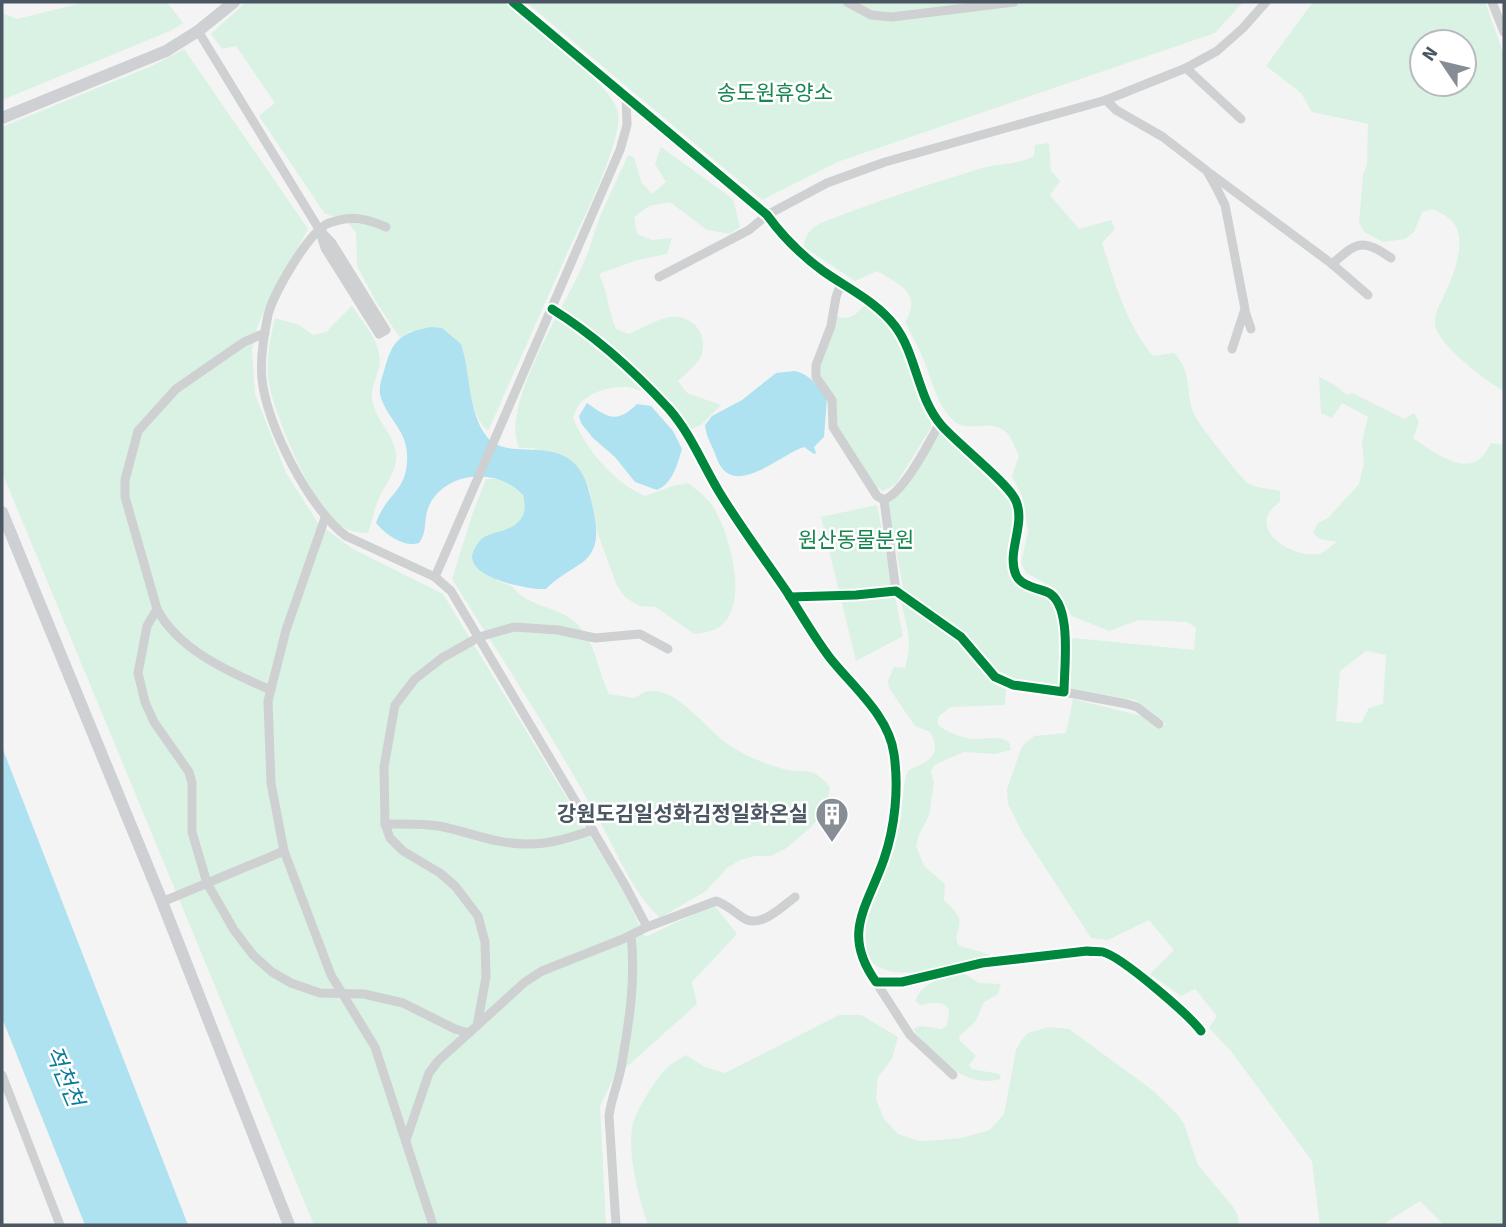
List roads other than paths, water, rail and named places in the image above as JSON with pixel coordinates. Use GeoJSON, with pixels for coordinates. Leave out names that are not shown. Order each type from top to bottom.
{"type":"FeatureCollection","features":[{"type":"Feature","properties":{"kind":"main road"},"geometry":{"type":"LineString","coordinates":[[2,118],[166,51],[198,31],[234,2]]}},
{"type":"Feature","properties":{"kind":"main road"},"geometry":{"type":"LineString","coordinates":[[2,512],[162,902],[289,1225]]}},
{"type":"Feature","properties":{"kind":"street"},"geometry":{"type":"LineString","coordinates":[[513,2],[767,215],[797,249],[867,300],[895,326],[940,423],[1016,500],[1019,519],[1014,567],[1016,577],[1022,583],[1050,593],[1061,610],[1065,627],[1064,692]]}},
{"type":"Feature","properties":{"kind":"street"},"geometry":{"type":"LineString","coordinates":[[847,2],[871,15],[892,17],[1014,2]]}},
{"type":"Feature","properties":{"kind":"street"},"geometry":{"type":"LineString","coordinates":[[659,277],[749,230],[767,215],[827,183],[886,162],[1106,100],[1186,68],[1217,51],[1243,28],[1266,2]]}},
{"type":"Feature","properties":{"kind":"street"},"geometry":{"type":"LineString","coordinates":[[1492,2],[1504,32]]}},
{"type":"Feature","properties":{"kind":"street"},"geometry":{"type":"LineString","coordinates":[[198,31],[319,229],[332,243],[386,330],[379,334],[325,248],[319,229]]}},
{"type":"Feature","properties":{"kind":"street"},"geometry":{"type":"LineString","coordinates":[[1186,68],[1241,119]]}},
{"type":"Feature","properties":{"kind":"street"},"geometry":{"type":"LineString","coordinates":[[435,577],[620,150],[626,125],[626,97]]}},
{"type":"Feature","properties":{"kind":"street"},"geometry":{"type":"LineString","coordinates":[[1106,100],[1116,110],[1163,137],[1332,264],[1368,295]]}},
{"type":"Feature","properties":{"kind":"street"},"geometry":{"type":"LineString","coordinates":[[1207,171],[1225,205],[1251,329]]}},
{"type":"Feature","properties":{"kind":"street"},"geometry":{"type":"LineString","coordinates":[[386,227],[365,218],[328,223],[319,229],[299,256],[268,313],[262,379],[268,409],[291,462],[325,518],[346,536],[435,577],[452,591],[647,927]]}},
{"type":"Feature","properties":{"kind":"street"},"geometry":{"type":"LineString","coordinates":[[1332,264],[1361,243],[1370,245],[1391,258]]}},
{"type":"Feature","properties":{"kind":"street"},"geometry":{"type":"LineString","coordinates":[[841,283],[831,326],[816,365],[816,377],[832,400],[833,427],[877,496],[884,500],[890,498],[902,484],[940,423]]}},
{"type":"Feature","properties":{"kind":"street"},"geometry":{"type":"LineString","coordinates":[[552,309],[576,325],[638,378],[670,411],[691,440],[718,490],[830,658],[861,693],[876,715],[894,750],[895,799],[885,858],[863,909],[858,934],[859,952],[910,1035],[953,1075]]}},
{"type":"Feature","properties":{"kind":"street"},"geometry":{"type":"LineString","coordinates":[[1233,349],[1245,310]]}},
{"type":"Feature","properties":{"kind":"street"},"geometry":{"type":"LineString","coordinates":[[265,333],[244,342],[176,389],[138,431],[125,480],[125,497],[157,610],[163,621],[219,667],[271,690]]}},
{"type":"Feature","properties":{"kind":"street"},"geometry":{"type":"LineString","coordinates":[[884,500],[896,591]]}},
{"type":"Feature","properties":{"kind":"street"},"geometry":{"type":"LineString","coordinates":[[325,518],[286,630],[268,701],[271,783],[284,851],[331,975],[375,1047],[433,1225]]}},
{"type":"Feature","properties":{"kind":"street"},"geometry":{"type":"LineString","coordinates":[[790,597],[896,591],[961,637],[995,677],[1013,685],[1127,704],[1137,707],[1159,724]]}},
{"type":"Feature","properties":{"kind":"street"},"geometry":{"type":"LineString","coordinates":[[157,610],[147,626],[138,673],[145,702],[155,722],[189,772],[192,783],[192,832],[207,883],[234,930],[253,955],[272,972],[291,983],[320,993],[364,994],[403,1003],[455,1029],[473,1030]]}},
{"type":"Feature","properties":{"kind":"street"},"geometry":{"type":"LineString","coordinates":[[473,1030],[485,977],[485,942],[478,916],[455,886],[440,873],[404,851],[390,838],[385,824],[384,767],[395,705],[415,679],[443,658],[479,637],[514,627],[558,630],[595,638],[640,634],[668,649]]}},
{"type":"Feature","properties":{"kind":"street"},"geometry":{"type":"LineString","coordinates":[[385,824],[438,826],[510,843],[531,844],[564,839],[593,830]]}},
{"type":"Feature","properties":{"kind":"street"},"geometry":{"type":"LineString","coordinates":[[162,902],[284,851]]}},
{"type":"Feature","properties":{"kind":"street"},"geometry":{"type":"LineString","coordinates":[[406,1140],[429,1073],[525,982],[542,971],[716,901],[732,908],[748,921],[755,922],[767,917],[795,897]]}},
{"type":"Feature","properties":{"kind":"street"},"geometry":{"type":"LineString","coordinates":[[617,1225],[609,1116],[611,1100],[621,1070],[632,1006],[635,966],[631,936]]}},
{"type":"Feature","properties":{"kind":"street"},"geometry":{"type":"LineString","coordinates":[[876,982],[902,982],[982,963],[1087,951],[1103,952],[1124,964],[1190,1016],[1201,1031]]}},
{"type":"Feature","properties":{"kind":"street"},"geometry":{"type":"LineString","coordinates":[[2,1075],[60,1225]]}},
{"type":"Feature","properties":{"kind":"water"},"geometry":{"type":"Polygon","coordinates":[[[431,327],[442,328],[461,344],[476,416],[487,437],[497,445],[557,453],[571,460],[582,473],[596,523],[593,550],[580,564],[546,589],[494,579],[474,565],[473,553],[481,539],[512,526],[523,514],[523,495],[501,480],[473,477],[447,485],[429,506],[424,534],[419,543],[401,542],[376,523],[403,481],[407,462],[405,442],[381,398],[382,378],[394,345],[405,335],[431,327]]]}},
{"type":"Feature","properties":{"kind":"water"},"geometry":{"type":"Polygon","coordinates":[[[795,371],[810,378],[827,398],[824,437],[814,447],[816,453],[804,447],[744,476],[733,475],[723,469],[705,425],[712,416],[742,400],[776,373],[795,371]]]}},
{"type":"Feature","properties":{"kind":"water"},"geometry":{"type":"Polygon","coordinates":[[[587,403],[612,417],[624,414],[637,404],[651,406],[673,431],[682,449],[674,473],[667,483],[657,490],[635,482],[615,457],[593,438],[581,423],[579,416],[587,403]]]}},
{"type":"Feature","properties":{"kind":"water","name":"적천천"},"geometry":{"type":"Polygon","coordinates":[[[2,747],[188,1225],[85,1225],[2,1018],[2,747]]]}},
{"type":"Feature","properties":{"kind":"place","name":"강원도김일성화김정일화온실"},"geometry":{"type":"Point","coordinates":[832,844]}},
{"type":"Feature","properties":{"kind":"park label","name":"송도원휴양소"},"geometry":{"type":"Point","coordinates":[775,93]}},
{"type":"Feature","properties":{"kind":"park label","name":"원산동물분원"},"geometry":{"type":"Point","coordinates":[856,540]}}]}
